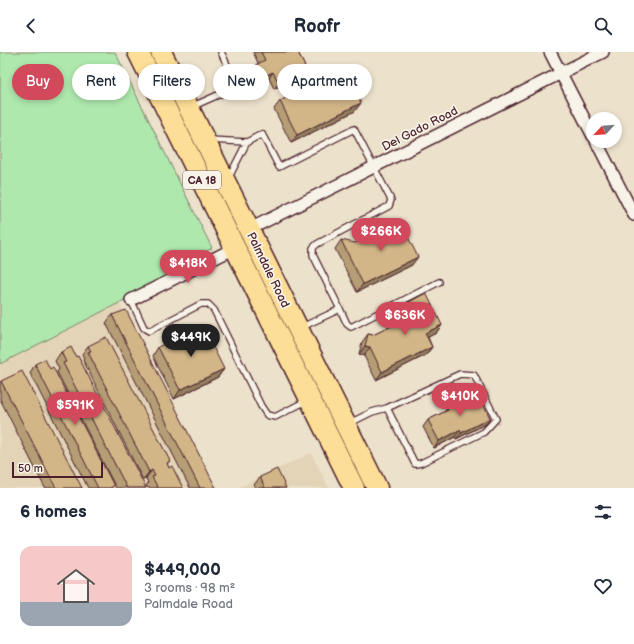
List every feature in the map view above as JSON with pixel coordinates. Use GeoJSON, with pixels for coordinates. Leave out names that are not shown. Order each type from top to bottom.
{"type":"FeatureCollection","features":[{"type":"Feature","properties":{"kind":"highway","name":"Palmdale Road"},"geometry":{"type":"LineString","coordinates":[[138,52],[354,488]]}},
{"type":"Feature","properties":{"kind":"highway","name":"Palmdale Road"},"geometry":{"type":"LineString","coordinates":[[161,52],[377,488]]}},
{"type":"Feature","properties":{"kind":"street"},"geometry":{"type":"LineString","coordinates":[[550,52],[586,122]]}},
{"type":"Feature","properties":{"kind":"street","name":"Del Gado Road"},"geometry":{"type":"LineString","coordinates":[[248,230],[604,52]]}},
{"type":"Feature","properties":{"kind":"street"},"geometry":{"type":"LineString","coordinates":[[600,148],[634,215]]}},
{"type":"Feature","properties":{"kind":"street"},"geometry":{"type":"LineString","coordinates":[[131,300],[235,248]]}},
{"type":"Feature","properties":{"kind":"lane"},"geometry":{"type":"LineString","coordinates":[[189,108],[227,91],[231,85],[228,69],[221,52]]}},
{"type":"Feature","properties":{"kind":"lane"},"geometry":{"type":"LineString","coordinates":[[205,140],[247,142],[262,134],[279,167],[354,129],[373,167],[390,196],[389,206],[317,244],[313,248],[313,255],[347,324],[351,327],[439,282]]}},
{"type":"Feature","properties":{"kind":"lane"},"geometry":{"type":"LineString","coordinates":[[226,182],[247,142]]}},
{"type":"Feature","properties":{"kind":"lane"},"geometry":{"type":"LineString","coordinates":[[131,300],[144,328],[149,330],[201,304],[208,304],[212,306],[261,406],[271,418],[310,399]]}},
{"type":"Feature","properties":{"kind":"lane"},"geometry":{"type":"LineString","coordinates":[[298,329],[340,309]]}},
{"type":"Feature","properties":{"kind":"lane"},"geometry":{"type":"LineString","coordinates":[[346,425],[372,412],[387,408],[460,374],[474,375],[496,419],[484,432],[421,463],[416,464],[387,408]]}},
{"type":"Feature","properties":{"kind":"shaded area"},"geometry":{"type":"Polygon","coordinates":[[[119,303],[213,488],[0,488],[0,364],[119,303]]]}},
{"type":"Feature","properties":{"kind":"shaded area"},"geometry":{"type":"Polygon","coordinates":[[[311,453],[329,488],[238,488],[311,453]]]}},
{"type":"Feature","properties":{"kind":"green space"},"geometry":{"type":"Polygon","coordinates":[[[0,52],[115,52],[121,64],[72,64],[72,100],[130,100],[130,82],[212,248],[119,303],[0,364],[0,52]]]}},
{"type":"Feature","properties":{"kind":"building"},"geometry":{"type":"Polygon","coordinates":[[[261,52],[298,52],[304,64],[277,64],[277,79],[273,72],[269,74],[269,64],[258,64],[265,60],[261,52]]]}},
{"type":"Feature","properties":{"kind":"building"},"geometry":{"type":"Polygon","coordinates":[[[360,100],[361,103],[297,135],[280,101],[360,100]]]}},
{"type":"Feature","properties":{"kind":"building"},"geometry":{"type":"Polygon","coordinates":[[[400,221],[418,257],[363,284],[341,240],[355,243],[400,221]]]}},
{"type":"Feature","properties":{"kind":"building"},"geometry":{"type":"Polygon","coordinates":[[[426,293],[442,325],[425,333],[432,347],[382,372],[370,347],[365,346],[368,334],[373,335],[416,314],[409,302],[426,293]]]}},
{"type":"Feature","properties":{"kind":"building"},"geometry":{"type":"Polygon","coordinates":[[[126,310],[216,488],[200,488],[112,315],[126,310]]]}},
{"type":"Feature","properties":{"kind":"building"},"geometry":{"type":"Polygon","coordinates":[[[202,325],[224,369],[180,390],[158,347],[202,325]]]}},
{"type":"Feature","properties":{"kind":"building"},"geometry":{"type":"Polygon","coordinates":[[[106,337],[170,461],[167,463],[169,468],[172,466],[183,488],[158,488],[152,477],[155,476],[152,470],[149,472],[88,352],[91,351],[88,346],[106,337]]]}},
{"type":"Feature","properties":{"kind":"building"},"geometry":{"type":"Polygon","coordinates":[[[71,347],[76,357],[78,356],[146,488],[127,488],[63,363],[66,362],[61,352],[71,347]]]}},
{"type":"Feature","properties":{"kind":"building"},"geometry":{"type":"Polygon","coordinates":[[[45,359],[50,369],[53,367],[114,486],[110,488],[98,488],[35,364],[45,359]]]}},
{"type":"Feature","properties":{"kind":"building"},"geometry":{"type":"Polygon","coordinates":[[[22,371],[82,488],[56,488],[1,381],[22,371]]]}},
{"type":"Feature","properties":{"kind":"building"},"geometry":{"type":"Polygon","coordinates":[[[477,392],[490,418],[461,433],[460,430],[439,441],[428,420],[448,410],[447,408],[477,392]]]}},
{"type":"Feature","properties":{"kind":"building"},"geometry":{"type":"Polygon","coordinates":[[[277,469],[286,488],[265,488],[260,477],[277,469]]]}}]}
